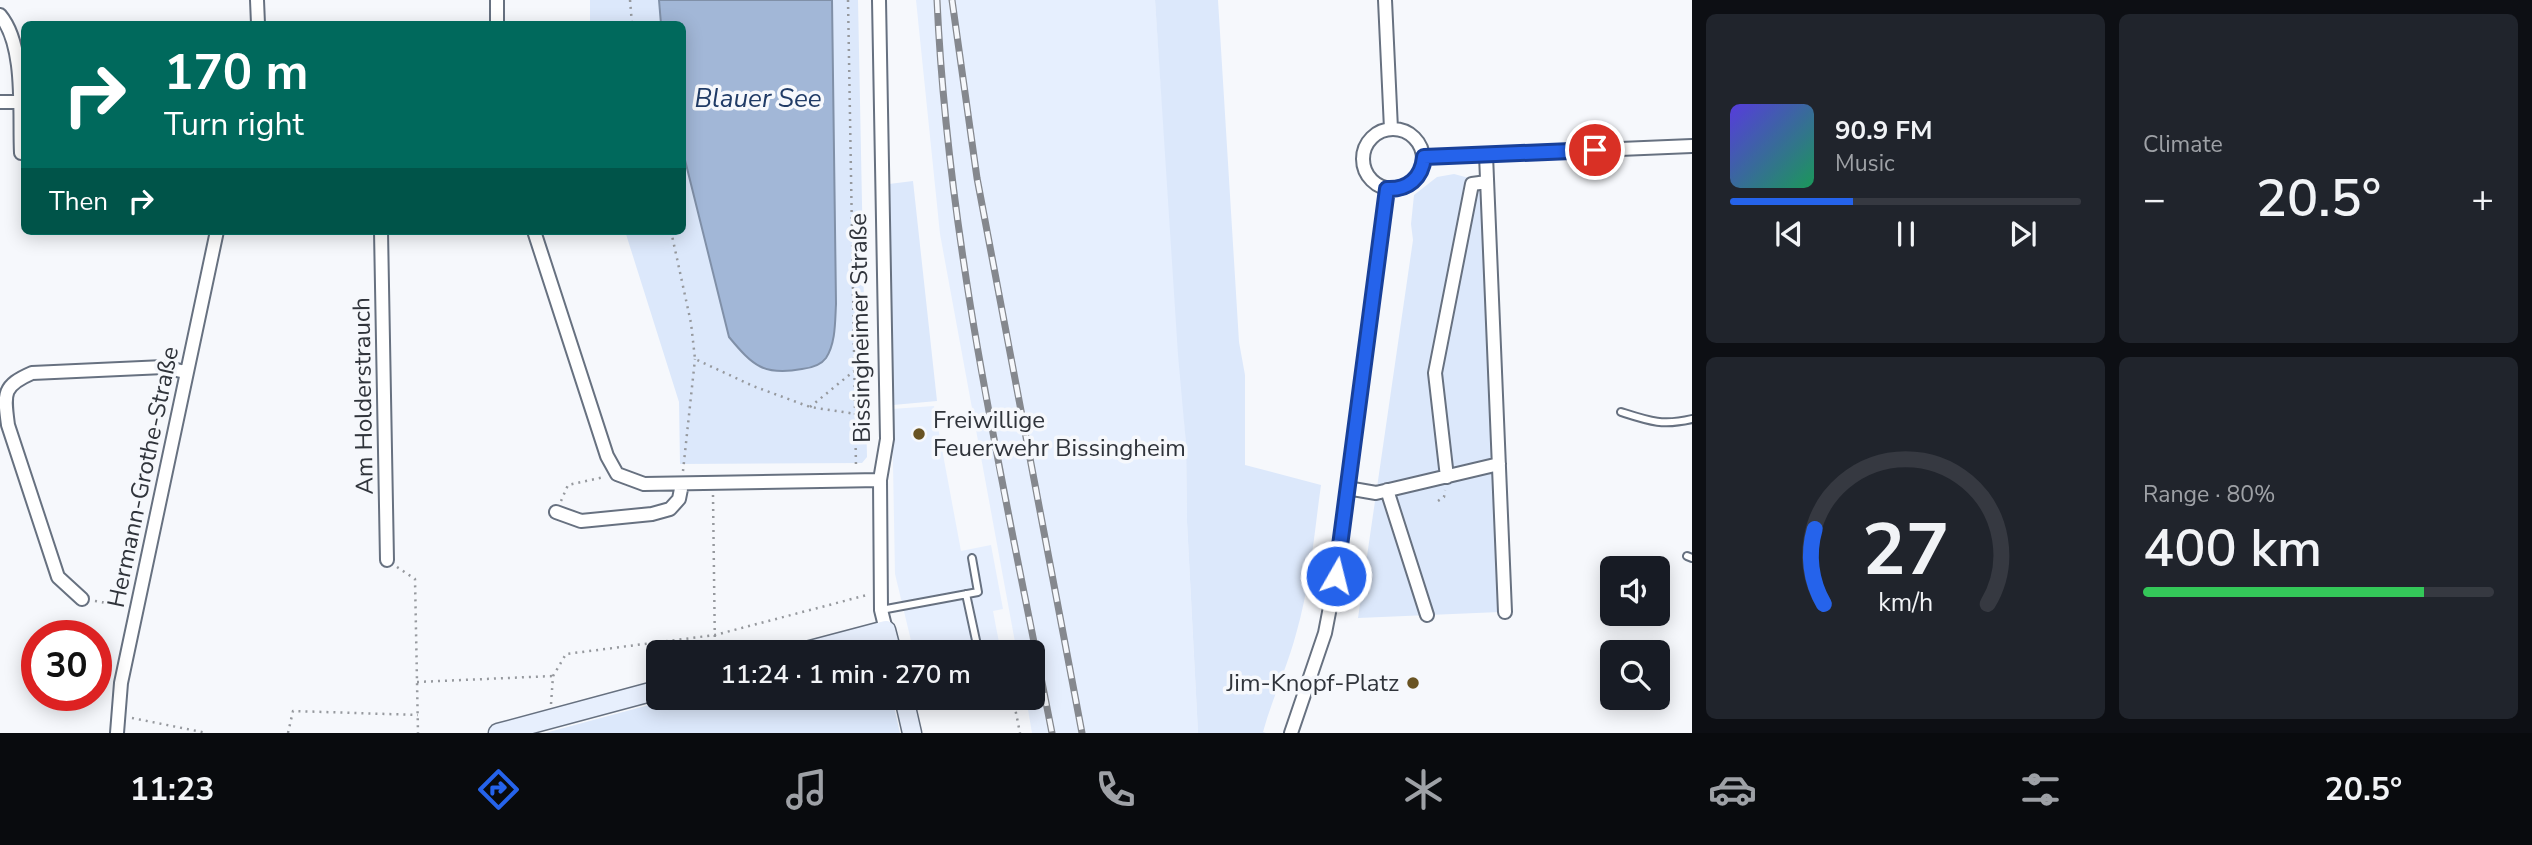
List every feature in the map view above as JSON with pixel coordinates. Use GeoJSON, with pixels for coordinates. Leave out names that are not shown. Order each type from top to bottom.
{"type":"FeatureCollection","features":[{"type":"Feature","properties":{"kind":"street"},"geometry":{"type":"LineString","coordinates":[[257,0],[258,21]]}},
{"type":"Feature","properties":{"kind":"street"},"geometry":{"type":"LineString","coordinates":[[497,0],[497,21]]}},
{"type":"Feature","properties":{"kind":"street","name":"Bissingheimer Straße"},"geometry":{"type":"LineString","coordinates":[[879,0],[887,439],[880,480],[880,591],[881,610],[889,640]]}},
{"type":"Feature","properties":{"kind":"street"},"geometry":{"type":"LineString","coordinates":[[1385,0],[1391,129]]}},
{"type":"Feature","properties":{"kind":"street"},"geometry":{"type":"LineString","coordinates":[[0,15],[13,42],[21,136]]}},
{"type":"Feature","properties":{"kind":"street"},"geometry":{"type":"LineString","coordinates":[[0,102],[19,102]]}},
{"type":"Feature","properties":{"kind":"street"},"geometry":{"type":"LineString","coordinates":[[1399,129],[1414,136],[1424,157],[1421,173],[1416,179],[1403,188],[1387,189],[1368,176],[1363,153],[1370,139],[1384,130],[1399,129]]}},
{"type":"Feature","properties":{"kind":"street"},"geometry":{"type":"LineString","coordinates":[[1424,157],[1692,146]]}},
{"type":"Feature","properties":{"kind":"street"},"geometry":{"type":"LineString","coordinates":[[1486,155],[1505,612]]}},
{"type":"Feature","properties":{"kind":"street"},"geometry":{"type":"LineString","coordinates":[[1447,477],[1435,373],[1472,184],[1488,182]]}},
{"type":"Feature","properties":{"kind":"street"},"geometry":{"type":"LineString","coordinates":[[1292,733],[1298,707],[1325,633],[1336,576],[1387,189]]}},
{"type":"Feature","properties":{"kind":"street","name":"Hermann-Grothe-Straße"},"geometry":{"type":"LineString","coordinates":[[117,733],[117,715],[136,608],[216,235]]}},
{"type":"Feature","properties":{"kind":"street","name":"Am Holderstrauch"},"geometry":{"type":"LineString","coordinates":[[380,235],[387,560]]}},
{"type":"Feature","properties":{"kind":"street"},"geometry":{"type":"LineString","coordinates":[[535,235],[607,456],[617,474],[645,484],[880,480]]}},
{"type":"Feature","properties":{"kind":"street"},"geometry":{"type":"LineString","coordinates":[[82,599],[58,577],[8,425],[5,400],[7,388],[16,380],[32,373],[164,367],[185,372]]}},
{"type":"Feature","properties":{"kind":"street"},"geometry":{"type":"LineString","coordinates":[[1347,488],[1376,493],[1499,464]]}},
{"type":"Feature","properties":{"kind":"street"},"geometry":{"type":"LineString","coordinates":[[556,512],[582,521],[670,509],[679,499],[682,484]]}},
{"type":"Feature","properties":{"kind":"street"},"geometry":{"type":"LineString","coordinates":[[1387,490],[1427,615]]}},
{"type":"Feature","properties":{"kind":"street"},"geometry":{"type":"LineString","coordinates":[[848,640],[886,630]]}},
{"type":"Feature","properties":{"kind":"street"},"geometry":{"type":"LineString","coordinates":[[498,733],[646,693]]}},
{"type":"Feature","properties":{"kind":"street"},"geometry":{"type":"LineString","coordinates":[[907,710],[912,733]]}},
{"type":"Feature","properties":{"kind":"lane"},"geometry":{"type":"LineString","coordinates":[[1621,412],[1653,423],[1671,424],[1692,419]]}},
{"type":"Feature","properties":{"kind":"lane"},"geometry":{"type":"LineString","coordinates":[[881,610],[978,592],[972,558]]}},
{"type":"Feature","properties":{"kind":"lane"},"geometry":{"type":"LineString","coordinates":[[966,594],[976,640]]}},
{"type":"Feature","properties":{"kind":"path"},"geometry":{"type":"LineString","coordinates":[[630,0],[632,21]]}},
{"type":"Feature","properties":{"kind":"path"},"geometry":{"type":"LineString","coordinates":[[848,0],[856,481]]}},
{"type":"Feature","properties":{"kind":"path"},"geometry":{"type":"LineString","coordinates":[[672,235],[691,323],[695,359],[682,484]]}},
{"type":"Feature","properties":{"kind":"path"},"geometry":{"type":"LineString","coordinates":[[695,359],[753,386],[810,407],[856,414]]}},
{"type":"Feature","properties":{"kind":"path"},"geometry":{"type":"LineString","coordinates":[[810,407],[855,371]]}},
{"type":"Feature","properties":{"kind":"path"},"geometry":{"type":"LineString","coordinates":[[556,512],[568,485],[617,474]]}},
{"type":"Feature","properties":{"kind":"path"},"geometry":{"type":"LineString","coordinates":[[715,483],[712,510],[715,640]]}},
{"type":"Feature","properties":{"kind":"path"},"geometry":{"type":"LineString","coordinates":[[1438,501],[1444,494]]}},
{"type":"Feature","properties":{"kind":"path"},"geometry":{"type":"LineString","coordinates":[[387,560],[415,579],[418,733]]}},
{"type":"Feature","properties":{"kind":"path"},"geometry":{"type":"LineString","coordinates":[[550,719],[553,676],[566,654],[715,635],[880,591]]}},
{"type":"Feature","properties":{"kind":"path"},"geometry":{"type":"LineString","coordinates":[[82,599],[136,608]]}},
{"type":"Feature","properties":{"kind":"path"},"geometry":{"type":"LineString","coordinates":[[417,682],[553,676]]}},
{"type":"Feature","properties":{"kind":"path"},"geometry":{"type":"LineString","coordinates":[[1015,710],[1020,733]]}},
{"type":"Feature","properties":{"kind":"path"},"geometry":{"type":"LineString","coordinates":[[288,733],[293,711],[418,715]]}},
{"type":"Feature","properties":{"kind":"path"},"geometry":{"type":"LineString","coordinates":[[117,715],[207,733]]}},
{"type":"Feature","properties":{"kind":"shaded area"},"geometry":{"type":"Polygon","coordinates":[[[590,0],[858,0],[867,457],[862,463],[680,464],[679,402],[626,235],[686,235],[686,21],[590,21],[590,0]]]}},
{"type":"Feature","properties":{"kind":"shaded area"},"geometry":{"type":"Polygon","coordinates":[[[916,0],[1155,0],[1186,444],[1187,522],[1198,733],[1032,733],[1028,710],[1045,710],[1045,640],[1015,640],[940,234],[916,0]]]}},
{"type":"Feature","properties":{"kind":"shaded area"},"geometry":{"type":"Polygon","coordinates":[[[1155,0],[1218,0],[1239,342],[1245,375],[1245,465],[1321,485],[1305,598],[1263,732],[1266,733],[1198,733],[1187,522],[1186,444],[1155,0]]]}},
{"type":"Feature","properties":{"kind":"shaded area"},"geometry":{"type":"Polygon","coordinates":[[[1454,174],[1469,178],[1483,177],[1500,612],[1358,618],[1413,240],[1411,224],[1414,195],[1437,177],[1454,174]]]}},
{"type":"Feature","properties":{"kind":"shaded area"},"geometry":{"type":"Polygon","coordinates":[[[913,181],[937,401],[893,405],[889,184],[913,181]]]}},
{"type":"Feature","properties":{"kind":"shaded area"},"geometry":{"type":"Polygon","coordinates":[[[934,406],[961,551],[991,545],[1003,609],[993,611],[999,640],[911,640],[895,574],[892,409],[934,406]]]}},
{"type":"Feature","properties":{"kind":"shaded area"},"geometry":{"type":"Polygon","coordinates":[[[646,706],[646,710],[895,710],[900,733],[545,733],[646,706]]]}},
{"type":"Feature","properties":{"kind":"water","name":"Blauer See"},"geometry":{"type":"Polygon","coordinates":[[[659,0],[832,0],[836,304],[829,352],[816,366],[789,371],[769,370],[753,362],[729,337],[686,164],[686,21],[661,21],[659,0]]]}},
{"type":"Feature","properties":{"kind":"railway"},"geometry":{"type":"LineString","coordinates":[[937,0],[943,92],[966,277],[998,460],[1052,733]]}},
{"type":"Feature","properties":{"kind":"railway"},"geometry":{"type":"LineString","coordinates":[[952,0],[977,178],[1082,733]]}},
{"type":"Feature","properties":{"kind":"place","name":"Freiwillige Feuerwehr Bissingheim"},"geometry":{"type":"Point","coordinates":[919,434]}},
{"type":"Feature","properties":{"kind":"place","name":"Jim-Knopf-Platz"},"geometry":{"type":"Point","coordinates":[1413,683]}},
{"type":"Feature","properties":{"kind":"route"},"geometry":{"type":"LineString","coordinates":[[1336,576],[1387,189],[1403,188],[1416,179],[1421,173],[1424,157],[1595,150]]}}]}
